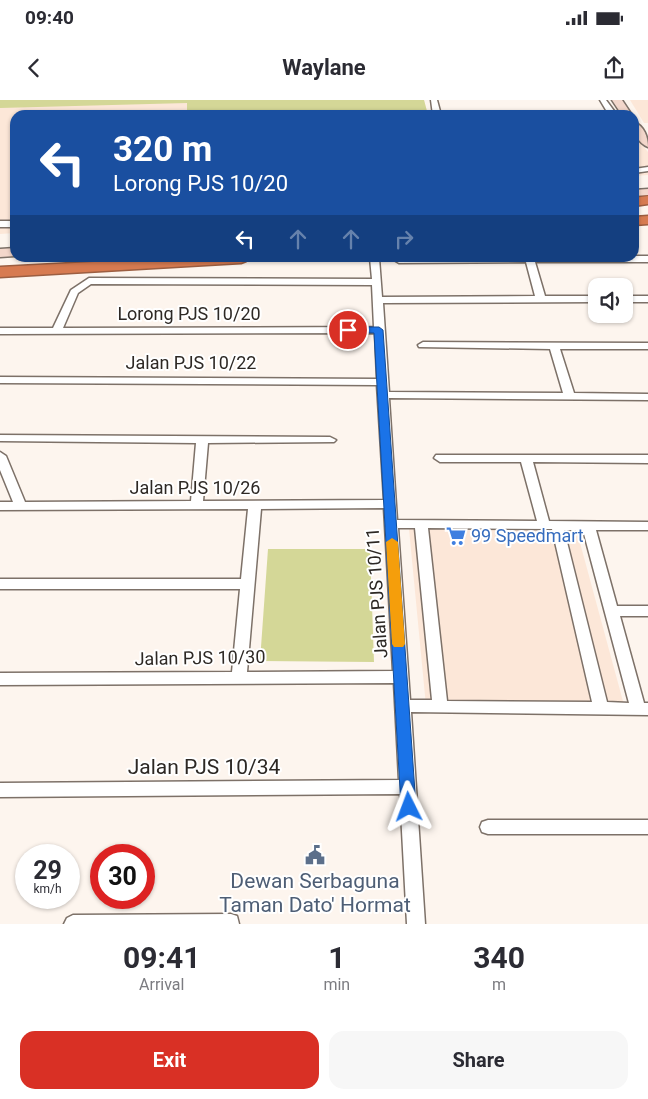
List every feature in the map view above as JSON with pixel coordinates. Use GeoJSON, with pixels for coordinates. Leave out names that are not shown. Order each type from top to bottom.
{"type":"FeatureCollection","features":[{"type":"Feature","properties":{"kind":"highway"},"geometry":{"type":"LineString","coordinates":[[0,272],[172,262]]}},
{"type":"Feature","properties":{"kind":"street"},"geometry":{"type":"LineString","coordinates":[[639,132],[648,144]]}},
{"type":"Feature","properties":{"kind":"street","name":"Jalan PJS 10/11"},"geometry":{"type":"LineString","coordinates":[[374,262],[416,924]]}},
{"type":"Feature","properties":{"kind":"street"},"geometry":{"type":"LineString","coordinates":[[531,262],[541,299]]}},
{"type":"Feature","properties":{"kind":"street"},"geometry":{"type":"LineString","coordinates":[[57,331],[74,292],[89,281],[376,282]]}},
{"type":"Feature","properties":{"kind":"street"},"geometry":{"type":"LineString","coordinates":[[377,300],[588,299]]}},
{"type":"Feature","properties":{"kind":"street"},"geometry":{"type":"LineString","coordinates":[[633,299],[648,300]]}},
{"type":"Feature","properties":{"kind":"street","name":"Lorong PJS 10/20"},"geometry":{"type":"LineString","coordinates":[[0,331],[379,330]]}},
{"type":"Feature","properties":{"kind":"street"},"geometry":{"type":"LineString","coordinates":[[423,345],[648,346]]}},
{"type":"Feature","properties":{"kind":"street"},"geometry":{"type":"LineString","coordinates":[[554,345],[568,396]]}},
{"type":"Feature","properties":{"kind":"street","name":"Jalan PJS 10/22"},"geometry":{"type":"LineString","coordinates":[[0,380],[382,388],[568,396],[648,397]]}},
{"type":"Feature","properties":{"kind":"street"},"geometry":{"type":"LineString","coordinates":[[0,438],[330,440]]}},
{"type":"Feature","properties":{"kind":"street"},"geometry":{"type":"LineString","coordinates":[[197,505],[202,439]]}},
{"type":"Feature","properties":{"kind":"street"},"geometry":{"type":"LineString","coordinates":[[0,456],[21,506]]}},
{"type":"Feature","properties":{"kind":"street"},"geometry":{"type":"LineString","coordinates":[[440,458],[648,459]]}},
{"type":"Feature","properties":{"kind":"street"},"geometry":{"type":"LineString","coordinates":[[526,458],[550,525],[601,708]]}},
{"type":"Feature","properties":{"kind":"street","name":"Jalan PJS 10/26"},"geometry":{"type":"LineString","coordinates":[[0,506],[390,504]]}},
{"type":"Feature","properties":{"kind":"street"},"geometry":{"type":"LineString","coordinates":[[239,676],[246,584],[255,505]]}},
{"type":"Feature","properties":{"kind":"street"},"geometry":{"type":"LineString","coordinates":[[391,524],[648,526]]}},
{"type":"Feature","properties":{"kind":"street"},"geometry":{"type":"LineString","coordinates":[[421,524],[440,706]]}},
{"type":"Feature","properties":{"kind":"street"},"geometry":{"type":"LineString","coordinates":[[403,706],[643,709],[588,526]]}},
{"type":"Feature","properties":{"kind":"street"},"geometry":{"type":"LineString","coordinates":[[0,584],[246,584]]}},
{"type":"Feature","properties":{"kind":"street"},"geometry":{"type":"LineString","coordinates":[[613,611],[648,611]]}},
{"type":"Feature","properties":{"kind":"street","name":"Jalan PJS 10/30"},"geometry":{"type":"LineString","coordinates":[[0,679],[401,676]]}},
{"type":"Feature","properties":{"kind":"street","name":"Jalan PJS 10/34"},"geometry":{"type":"LineString","coordinates":[[0,790],[408,787]]}},
{"type":"Feature","properties":{"kind":"street"},"geometry":{"type":"LineString","coordinates":[[488,827],[648,827]]}},
{"type":"Feature","properties":{"kind":"street"},"geometry":{"type":"LineString","coordinates":[[73,924],[231,922]]}},
{"type":"Feature","properties":{"kind":"shaded area"},"geometry":{"type":"Polygon","coordinates":[[[0,100],[424,100],[427,110],[10,110],[10,233],[0,234],[0,100]]]}},
{"type":"Feature","properties":{"kind":"shaded area"},"geometry":{"type":"Polygon","coordinates":[[[630,100],[648,100],[648,123],[644,123],[639,115],[639,110],[636,110],[630,100]]]}},
{"type":"Feature","properties":{"kind":"shaded area"},"geometry":{"type":"Polygon","coordinates":[[[639,141],[648,152],[648,175],[639,176],[639,141]]]}},
{"type":"Feature","properties":{"kind":"shaded area"},"geometry":{"type":"Polygon","coordinates":[[[576,528],[624,705],[426,706],[409,529],[576,528]]]}},
{"type":"Feature","properties":{"kind":"green space"},"geometry":{"type":"Polygon","coordinates":[[[0,100],[424,100],[427,110],[187,110],[187,103],[0,108],[0,100]]]}},
{"type":"Feature","properties":{"kind":"green space"},"geometry":{"type":"Polygon","coordinates":[[[268,549],[370,549],[374,662],[260,661],[268,549]]]}},
{"type":"Feature","properties":{"kind":"slow traffic"},"geometry":{"type":"LineString","coordinates":[[392,542],[399,644]]}},
{"type":"Feature","properties":{"kind":"place","name":"99 Speedmart"},"geometry":{"type":"Point","coordinates":[456,536]}},
{"type":"Feature","properties":{"kind":"place","name":"Dewan Serbaguna Taman Dato' Hormat"},"geometry":{"type":"Point","coordinates":[315,855]}},
{"type":"Feature","properties":{"kind":"route"},"geometry":{"type":"LineString","coordinates":[[348,330],[379,330],[409,807]]}}]}
